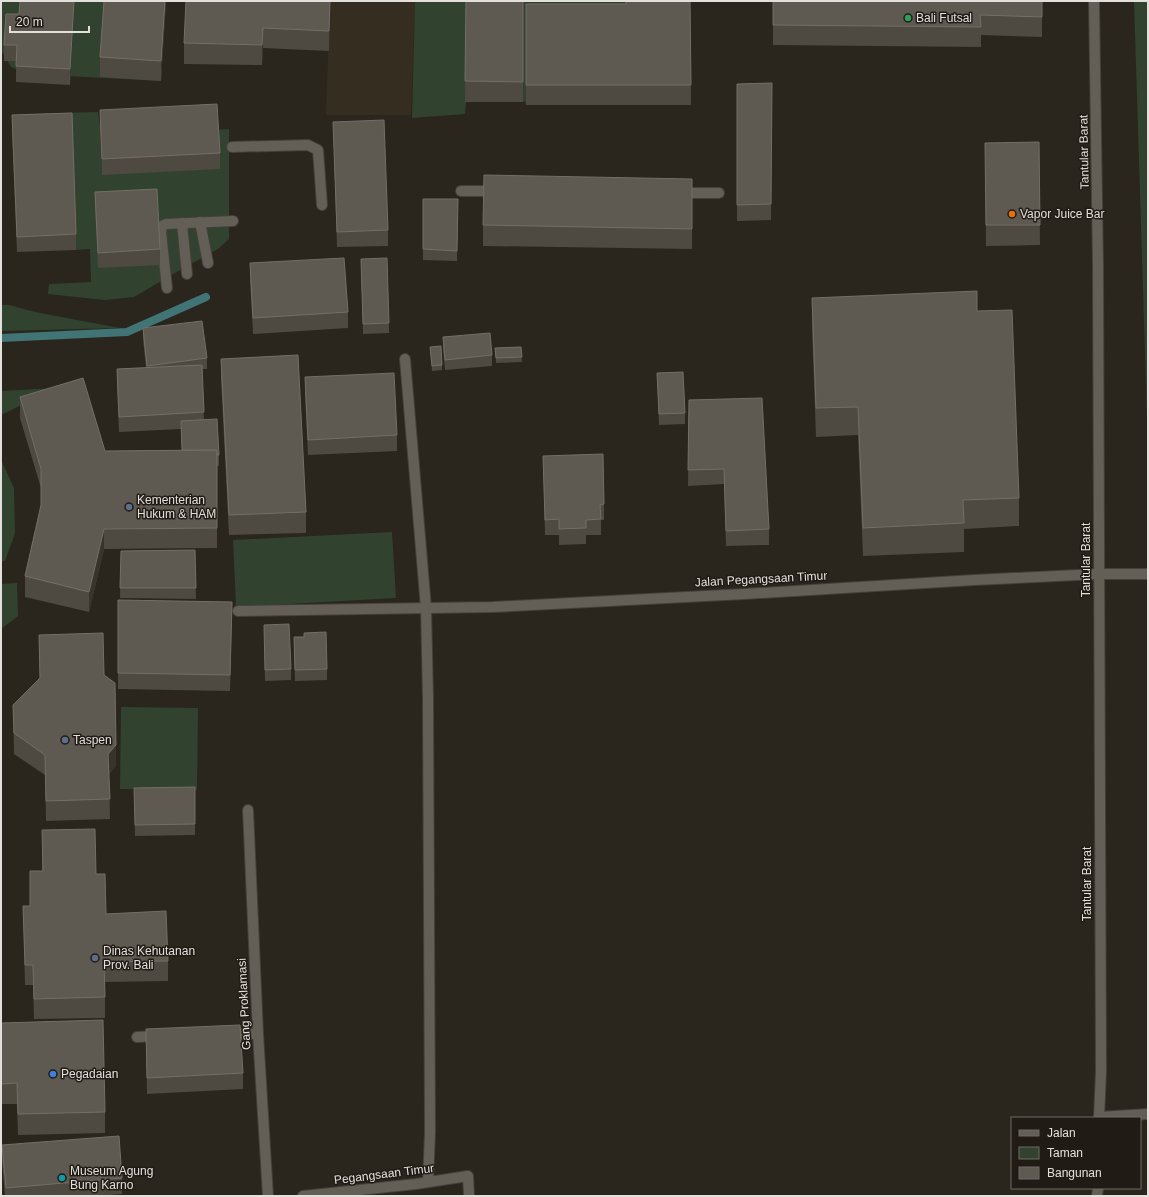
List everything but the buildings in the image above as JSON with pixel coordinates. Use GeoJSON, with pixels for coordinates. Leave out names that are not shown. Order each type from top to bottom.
{"type":"FeatureCollection","features":[{"type":"Feature","properties":{"kind":"street","name":"Tantular Barat"},"geometry":{"type":"LineString","coordinates":[[1094,1],[1098,266],[1099,1117]]}},
{"type":"Feature","properties":{"kind":"street"},"geometry":{"type":"LineString","coordinates":[[232,147],[308,145],[318,150],[322,205]]}},
{"type":"Feature","properties":{"kind":"street"},"geometry":{"type":"LineString","coordinates":[[461,191],[508,191]]}},
{"type":"Feature","properties":{"kind":"street"},"geometry":{"type":"LineString","coordinates":[[672,193],[719,193]]}},
{"type":"Feature","properties":{"kind":"street"},"geometry":{"type":"LineString","coordinates":[[167,288],[161,232],[162,226],[166,224],[233,221]]}},
{"type":"Feature","properties":{"kind":"street"},"geometry":{"type":"LineString","coordinates":[[200,222],[208,264]]}},
{"type":"Feature","properties":{"kind":"street"},"geometry":{"type":"LineString","coordinates":[[182,223],[187,274]]}},
{"type":"Feature","properties":{"kind":"street"},"geometry":{"type":"LineString","coordinates":[[405,359],[426,608],[428,698],[430,1108],[430,1160],[428,1182]]}},
{"type":"Feature","properties":{"kind":"street","name":"Jalan Pegangsaan Timur"},"geometry":{"type":"LineString","coordinates":[[238,611],[493,607],[974,580],[1098,574],[1148,574]]}},
{"type":"Feature","properties":{"kind":"street","name":"Gang Proklamasi"},"geometry":{"type":"LineString","coordinates":[[248,810],[258,1034],[268,1196]]}},
{"type":"Feature","properties":{"kind":"street"},"geometry":{"type":"LineString","coordinates":[[213,1035],[258,1034]]}},
{"type":"Feature","properties":{"kind":"street"},"geometry":{"type":"LineString","coordinates":[[138,1037],[168,1036]]}},
{"type":"Feature","properties":{"kind":"street"},"geometry":{"type":"LineString","coordinates":[[1111,1117],[1148,1114]]}},
{"type":"Feature","properties":{"kind":"street","name":"Pegangsaan Timur"},"geometry":{"type":"LineString","coordinates":[[303,1196],[416,1184],[468,1176],[469,1196]]}},
{"type":"Feature","properties":{"kind":"shaded area"},"geometry":{"type":"Polygon","coordinates":[[[330,1],[415,1],[411,115],[326,115],[330,1]]]}},
{"type":"Feature","properties":{"kind":"green space"},"geometry":{"type":"Polygon","coordinates":[[[1,1],[166,1],[161,81],[28,74],[11,67],[1,50],[1,1]]]}},
{"type":"Feature","properties":{"kind":"green space"},"geometry":{"type":"Polygon","coordinates":[[[415,1],[690,1],[691,105],[526,105],[525,101],[466,102],[465,114],[412,118],[415,1]]]}},
{"type":"Feature","properties":{"kind":"green space"},"geometry":{"type":"Polygon","coordinates":[[[1134,1],[1148,1],[1148,450],[1134,1]]]}},
{"type":"Feature","properties":{"kind":"green space"},"geometry":{"type":"Polygon","coordinates":[[[98,112],[102,174],[218,130],[229,129],[229,239],[218,249],[134,297],[105,300],[48,294],[49,284],[91,282],[90,249],[76,250],[22,130],[21,114],[98,112]]]}},
{"type":"Feature","properties":{"kind":"green space"},"geometry":{"type":"Polygon","coordinates":[[[1,305],[9,305],[35,312],[120,328],[1,331],[1,305]]]}},
{"type":"Feature","properties":{"kind":"green space"},"geometry":{"type":"Polygon","coordinates":[[[56,388],[1,415],[1,391],[56,388]]]}},
{"type":"Feature","properties":{"kind":"green space"},"geometry":{"type":"Polygon","coordinates":[[[2,462],[14,488],[15,533],[5,561],[1,561],[2,462]]]}},
{"type":"Feature","properties":{"kind":"green space"},"geometry":{"type":"Polygon","coordinates":[[[392,532],[396,598],[236,607],[233,540],[392,532]]]}},
{"type":"Feature","properties":{"kind":"green space"},"geometry":{"type":"Polygon","coordinates":[[[17,583],[18,616],[1,629],[1,584],[17,583]]]}},
{"type":"Feature","properties":{"kind":"green space"},"geometry":{"type":"Polygon","coordinates":[[[121,707],[198,708],[197,790],[120,789],[121,707]]]}},
{"type":"Feature","properties":{"kind":"waterway"},"geometry":{"type":"LineString","coordinates":[[1,338],[127,332],[206,297]]}},
{"type":"Feature","properties":{"kind":"place","name":"Bali Futsal"},"geometry":{"type":"Point","coordinates":[908,18]}},
{"type":"Feature","properties":{"kind":"place","name":"Vapor Juice Bar"},"geometry":{"type":"Point","coordinates":[1012,214]}},
{"type":"Feature","properties":{"kind":"place","name":"Kementerian Hukum & HAM"},"geometry":{"type":"Point","coordinates":[129,507]}},
{"type":"Feature","properties":{"kind":"place","name":"Taspen"},"geometry":{"type":"Point","coordinates":[65,740]}},
{"type":"Feature","properties":{"kind":"place","name":"Dinas Kehutanan Prov. Bali"},"geometry":{"type":"Point","coordinates":[95,958]}},
{"type":"Feature","properties":{"kind":"place","name":"Pegadaian"},"geometry":{"type":"Point","coordinates":[53,1074]}},
{"type":"Feature","properties":{"kind":"place","name":"Museum Agung Bung Karno"},"geometry":{"type":"Point","coordinates":[62,1178]}}]}
